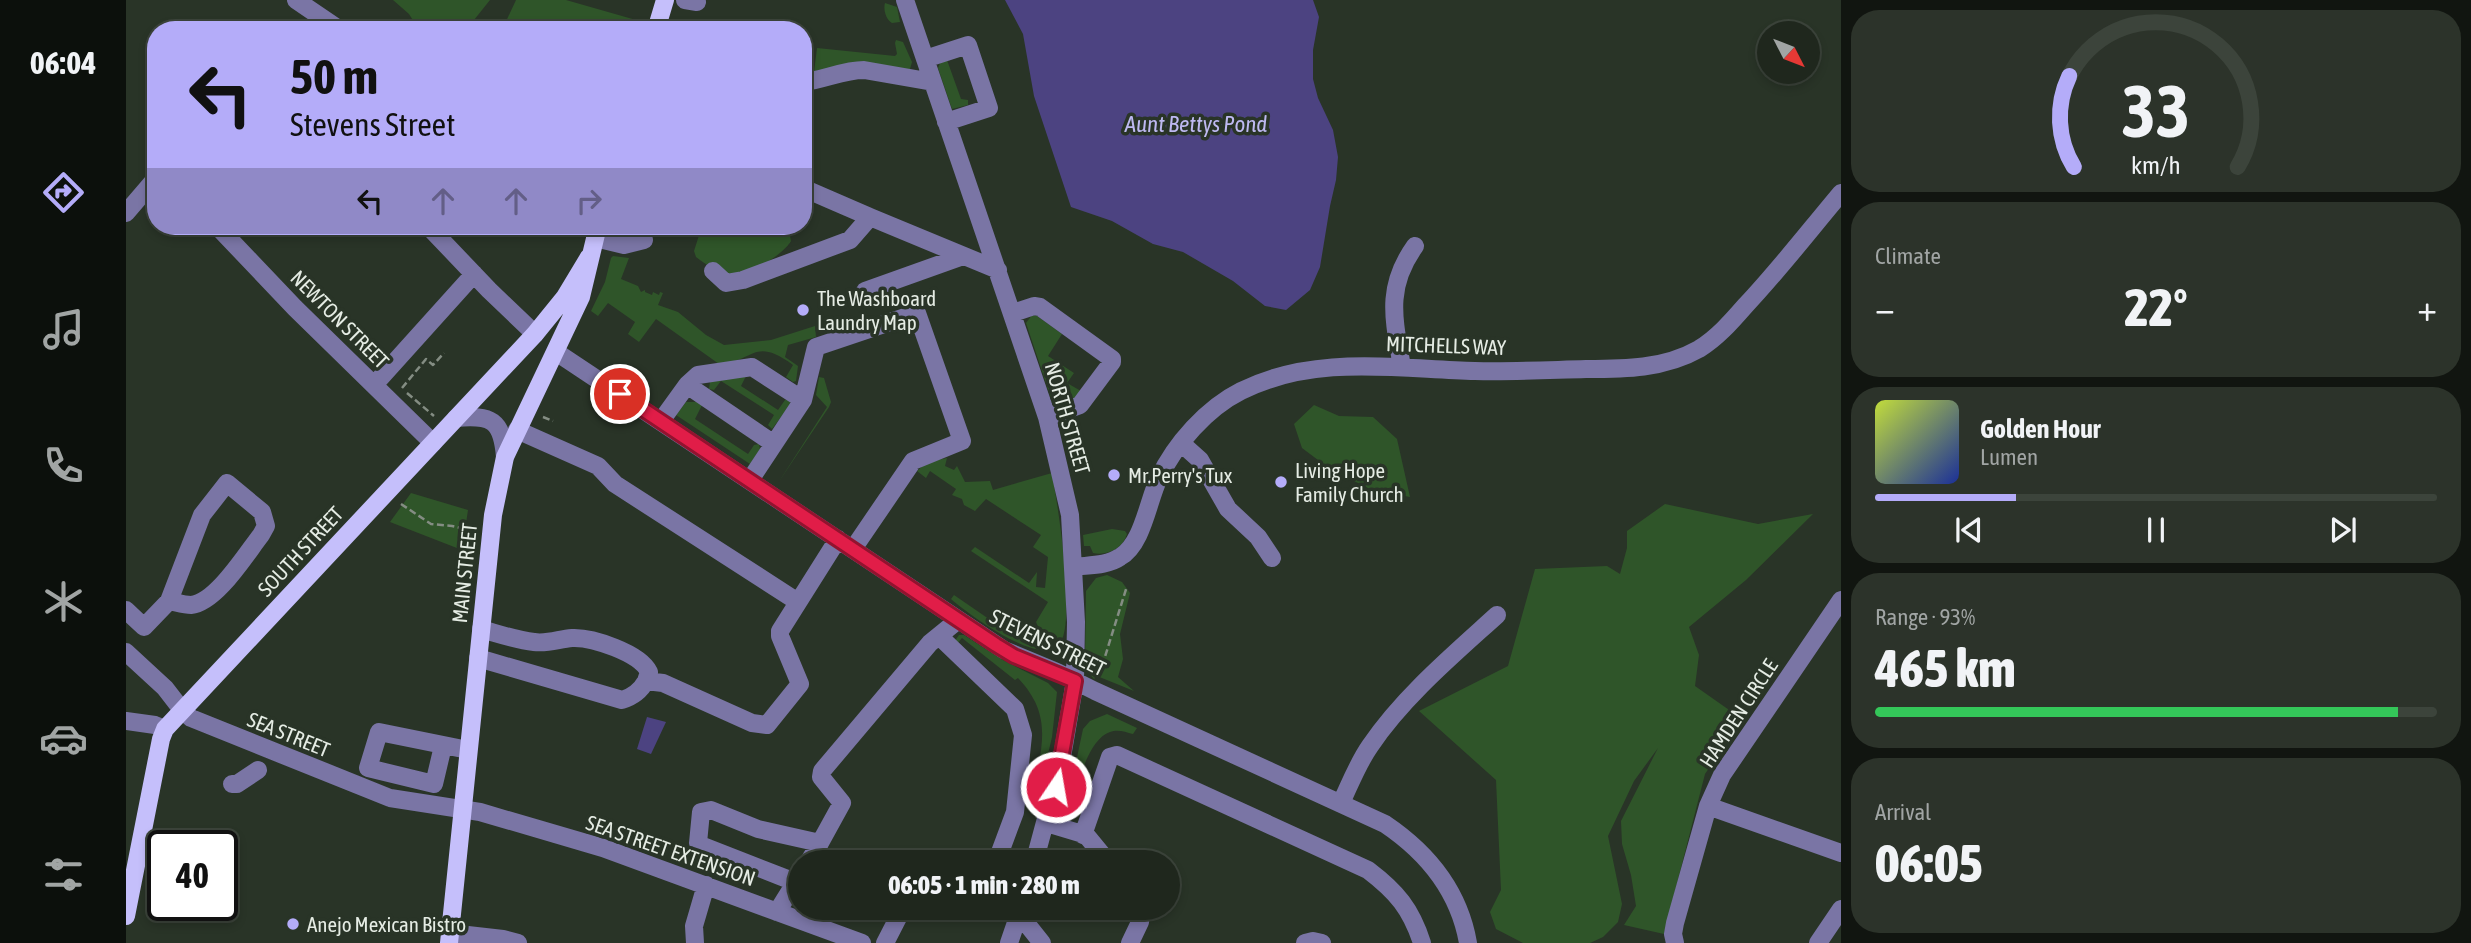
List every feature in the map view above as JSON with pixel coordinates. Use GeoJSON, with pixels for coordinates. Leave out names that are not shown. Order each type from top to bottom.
{"type":"FeatureCollection","features":[{"type":"Feature","properties":{"kind":"main road"},"geometry":{"type":"LineString","coordinates":[[659,21],[665,0]]}},
{"type":"Feature","properties":{"kind":"main road","name":"MAIN STREET"},"geometry":{"type":"LineString","coordinates":[[450,938],[493,515],[505,457],[581,297],[594,235]]}},
{"type":"Feature","properties":{"kind":"main road","name":"SOUTH STREET"},"geometry":{"type":"LineString","coordinates":[[126,916],[160,739],[165,729],[433,443],[448,419],[535,334],[565,297],[589,257]]}},
{"type":"Feature","properties":{"kind":"street"},"geometry":{"type":"LineString","coordinates":[[296,0],[327,21]]}},
{"type":"Feature","properties":{"kind":"street","name":"NORTH STREET"},"geometry":{"type":"LineString","coordinates":[[905,0],[1047,417],[1068,506],[1074,567],[1075,681],[1061,763],[1038,850]]}},
{"type":"Feature","properties":{"kind":"street"},"geometry":{"type":"LineString","coordinates":[[925,59],[968,45],[989,108],[946,122]]}},
{"type":"Feature","properties":{"kind":"street"},"geometry":{"type":"LineString","coordinates":[[812,81],[854,70],[933,82]]}},
{"type":"Feature","properties":{"kind":"street"},"geometry":{"type":"LineString","coordinates":[[126,213],[147,188]]}},
{"type":"Feature","properties":{"kind":"street"},"geometry":{"type":"LineString","coordinates":[[812,192],[998,270]]}},
{"type":"Feature","properties":{"kind":"street","name":"MITCHELLS WAY"},"geometry":{"type":"LineString","coordinates":[[1074,567],[1114,560],[1129,549],[1153,498],[1157,481],[1181,443],[1225,400],[1270,378],[1325,367],[1475,371],[1651,366],[1671,361],[1696,351],[1720,332],[1762,288],[1841,193]]}},
{"type":"Feature","properties":{"kind":"street"},"geometry":{"type":"LineString","coordinates":[[713,271],[726,283],[743,280],[850,240],[870,217]]}},
{"type":"Feature","properties":{"kind":"street","name":"NEWTON STREET"},"geometry":{"type":"LineString","coordinates":[[226,235],[433,443]]}},
{"type":"Feature","properties":{"kind":"street"},"geometry":{"type":"LineString","coordinates":[[437,235],[535,334]]}},
{"type":"Feature","properties":{"kind":"street"},"geometry":{"type":"LineString","coordinates":[[606,235],[624,245],[645,240]]}},
{"type":"Feature","properties":{"kind":"street"},"geometry":{"type":"LineString","coordinates":[[1402,367],[1394,290],[1403,262],[1415,246]]}},
{"type":"Feature","properties":{"kind":"street"},"geometry":{"type":"LineString","coordinates":[[865,290],[963,256]]}},
{"type":"Feature","properties":{"kind":"street"},"geometry":{"type":"LineString","coordinates":[[374,385],[474,274]]}},
{"type":"Feature","properties":{"kind":"street"},"geometry":{"type":"LineString","coordinates":[[1013,313],[1034,306],[1040,307],[1112,359],[1080,405],[1047,417]]}},
{"type":"Feature","properties":{"kind":"street"},"geometry":{"type":"LineString","coordinates":[[750,480],[805,393],[814,351],[820,346],[917,313],[962,441],[913,461],[853,549]]}},
{"type":"Feature","properties":{"kind":"street","name":"STEVENS STREET"},"geometry":{"type":"LineString","coordinates":[[556,352],[957,621],[1014,656],[1075,681],[1385,824],[1418,849],[1448,886],[1468,943]]}},
{"type":"Feature","properties":{"kind":"street"},"geometry":{"type":"LineString","coordinates":[[661,421],[687,384],[698,375],[752,367],[805,393]]}},
{"type":"Feature","properties":{"kind":"street"},"geometry":{"type":"LineString","coordinates":[[687,384],[774,444]]}},
{"type":"Feature","properties":{"kind":"street"},"geometry":{"type":"LineString","coordinates":[[448,419],[485,417],[493,422],[504,442],[505,457]]}},
{"type":"Feature","properties":{"kind":"street"},"geometry":{"type":"LineString","coordinates":[[517,430],[598,466],[615,484],[798,602]]}},
{"type":"Feature","properties":{"kind":"street"},"geometry":{"type":"LineString","coordinates":[[1181,443],[1200,460],[1228,509],[1258,537],[1272,558]]}},
{"type":"Feature","properties":{"kind":"street"},"geometry":{"type":"LineString","coordinates":[[126,610],[144,627],[169,601],[202,515],[227,483],[262,512],[266,526],[221,586],[205,600],[191,605],[169,601]]}},
{"type":"Feature","properties":{"kind":"street"},"geometry":{"type":"LineString","coordinates":[[646,681],[663,683],[752,723],[767,725],[800,684],[780,631],[838,539]]}},
{"type":"Feature","properties":{"kind":"street","name":"HAMDEN CIRCLE"},"geometry":{"type":"LineString","coordinates":[[1675,943],[1675,923],[1708,806],[1722,775],[1841,600]]}},
{"type":"Feature","properties":{"kind":"street"},"geometry":{"type":"LineString","coordinates":[[1341,803],[1368,748],[1381,730],[1444,664],[1497,615]]}},
{"type":"Feature","properties":{"kind":"street"},"geometry":{"type":"LineString","coordinates":[[816,850],[842,803],[821,777],[822,771],[930,643],[957,621]]}},
{"type":"Feature","properties":{"kind":"street"},"geometry":{"type":"LineString","coordinates":[[478,658],[622,700],[636,692],[646,681],[649,672],[645,663],[608,645],[572,638],[556,643],[536,643],[481,629]]}},
{"type":"Feature","properties":{"kind":"street"},"geometry":{"type":"LineString","coordinates":[[939,636],[1015,709],[1020,721],[1023,735],[1015,812],[1001,850]]}},
{"type":"Feature","properties":{"kind":"street","name":"SEA STREET"},"geometry":{"type":"LineString","coordinates":[[126,652],[165,688],[181,710],[201,723],[390,798],[461,810]]}},
{"type":"Feature","properties":{"kind":"street"},"geometry":{"type":"LineString","coordinates":[[126,721],[165,729]]}},
{"type":"Feature","properties":{"kind":"street"},"geometry":{"type":"LineString","coordinates":[[360,786],[379,732],[468,750]]}},
{"type":"Feature","properties":{"kind":"street"},"geometry":{"type":"LineString","coordinates":[[368,768],[434,784],[443,747]]}},
{"type":"Feature","properties":{"kind":"street"},"geometry":{"type":"LineString","coordinates":[[1083,835],[1110,757],[1117,755],[1368,870],[1391,887],[1402,901],[1422,943]]}},
{"type":"Feature","properties":{"kind":"street"},"geometry":{"type":"LineString","coordinates":[[232,784],[237,784],[258,770]]}},
{"type":"Feature","properties":{"kind":"street"},"geometry":{"type":"LineString","coordinates":[[1708,806],[1841,853]]}},
{"type":"Feature","properties":{"kind":"street","name":"SEA STREET EXTENSION"},"geometry":{"type":"LineString","coordinates":[[461,810],[484,813],[603,848],[862,943]]}},
{"type":"Feature","properties":{"kind":"street"},"geometry":{"type":"LineString","coordinates":[[788,876],[700,845],[701,812],[711,810],[758,829],[820,843]]}},
{"type":"Feature","properties":{"kind":"street"},"geometry":{"type":"LineString","coordinates":[[1046,823],[1083,835],[1097,850]]}},
{"type":"Feature","properties":{"kind":"street"},"geometry":{"type":"LineString","coordinates":[[695,943],[694,926],[706,885]]}},
{"type":"Feature","properties":{"kind":"street"},"geometry":{"type":"LineString","coordinates":[[777,912],[788,895]]}},
{"type":"Feature","properties":{"kind":"street"},"geometry":{"type":"LineString","coordinates":[[1818,943],[1841,909]]}},
{"type":"Feature","properties":{"kind":"street"},"geometry":{"type":"LineString","coordinates":[[885,943],[897,920]]}},
{"type":"Feature","properties":{"kind":"street"},"geometry":{"type":"LineString","coordinates":[[1009,943],[1017,920]]}},
{"type":"Feature","properties":{"kind":"street"},"geometry":{"type":"LineString","coordinates":[[1026,920],[1042,943]]}},
{"type":"Feature","properties":{"kind":"street"},"geometry":{"type":"LineString","coordinates":[[1130,943],[1140,920]]}},
{"type":"Feature","properties":{"kind":"street"},"geometry":{"type":"LineString","coordinates":[[450,938],[503,939],[518,943]]}},
{"type":"Feature","properties":{"kind":"street"},"geometry":{"type":"LineString","coordinates":[[1305,943],[1313,940],[1322,943]]}},
{"type":"Feature","properties":{"kind":"path"},"geometry":{"type":"LineString","coordinates":[[444,353],[433,365],[426,359],[402,386],[448,419]]}},
{"type":"Feature","properties":{"kind":"path"},"geometry":{"type":"LineString","coordinates":[[540,415],[553,422]]}},
{"type":"Feature","properties":{"kind":"path"},"geometry":{"type":"LineString","coordinates":[[397,501],[431,524],[474,531]]}},
{"type":"Feature","properties":{"kind":"path"},"geometry":{"type":"LineString","coordinates":[[1098,679],[1126,586]]}},
{"type":"Feature","properties":{"kind":"green space"},"geometry":{"type":"Polygon","coordinates":[[[393,0],[490,0],[474,21],[413,21],[393,0]]]}},
{"type":"Feature","properties":{"kind":"green space"},"geometry":{"type":"Polygon","coordinates":[[[516,0],[566,0],[640,21],[506,21],[516,0]]]}},
{"type":"Feature","properties":{"kind":"green space"},"geometry":{"type":"Polygon","coordinates":[[[885,3],[897,7],[900,22],[892,23],[888,19],[885,3]]]}},
{"type":"Feature","properties":{"kind":"green space"},"geometry":{"type":"Polygon","coordinates":[[[896,40],[903,42],[912,62],[910,69],[814,72],[817,48],[895,56],[896,40]]]}},
{"type":"Feature","properties":{"kind":"green space"},"geometry":{"type":"Polygon","coordinates":[[[947,60],[961,99],[968,100],[968,105],[952,109],[938,68],[941,61],[947,60]]]}},
{"type":"Feature","properties":{"kind":"green space"},"geometry":{"type":"Polygon","coordinates":[[[699,235],[790,235],[791,241],[764,264],[737,276],[717,271],[696,257],[694,251],[699,235]]]}},
{"type":"Feature","properties":{"kind":"green space"},"geometry":{"type":"Polygon","coordinates":[[[613,256],[629,258],[621,279],[638,286],[641,292],[645,290],[652,295],[653,292],[659,295],[660,292],[663,293],[658,305],[678,312],[706,335],[724,345],[771,340],[815,326],[816,337],[788,345],[785,357],[798,366],[796,381],[786,377],[793,365],[770,352],[762,351],[719,364],[656,319],[639,342],[628,334],[635,322],[608,303],[598,316],[591,311],[605,282],[613,256]]]}},
{"type":"Feature","properties":{"kind":"green space"},"geometry":{"type":"Polygon","coordinates":[[[1032,315],[1062,334],[1048,356],[1074,373],[1067,383],[1081,391],[1076,398],[1057,406],[1052,401],[1026,323],[1032,315]]]}},
{"type":"Feature","properties":{"kind":"green space"},"geometry":{"type":"Polygon","coordinates":[[[747,374],[741,386],[778,410],[785,400],[790,400],[790,405],[772,429],[768,425],[774,415],[721,381],[714,390],[709,389],[710,382],[747,374]]]}},
{"type":"Feature","properties":{"kind":"green space"},"geometry":{"type":"Polygon","coordinates":[[[819,377],[824,378],[831,402],[778,483],[827,407],[816,395],[819,377]]]}},
{"type":"Feature","properties":{"kind":"green space"},"geometry":{"type":"Polygon","coordinates":[[[686,402],[702,405],[695,419],[748,454],[754,445],[759,444],[760,449],[750,464],[676,415],[686,402]]]}},
{"type":"Feature","properties":{"kind":"green space"},"geometry":{"type":"Polygon","coordinates":[[[1314,405],[1339,416],[1373,417],[1397,439],[1410,497],[1370,489],[1330,469],[1302,448],[1294,424],[1314,405]]]}},
{"type":"Feature","properties":{"kind":"green space"},"geometry":{"type":"Polygon","coordinates":[[[947,458],[945,466],[954,470],[957,466],[965,482],[990,481],[993,490],[1052,473],[1066,591],[1064,635],[1058,646],[1048,650],[1035,649],[1019,643],[987,625],[951,599],[954,595],[1018,639],[1027,627],[1035,640],[1043,638],[1036,622],[1048,602],[971,551],[975,547],[1029,583],[1037,572],[1036,587],[1045,588],[1048,557],[1033,547],[1041,535],[986,499],[975,511],[964,505],[962,499],[952,495],[956,489],[930,471],[926,478],[917,471],[927,462],[947,458]]]}},
{"type":"Feature","properties":{"kind":"green space"},"geometry":{"type":"Polygon","coordinates":[[[411,493],[468,510],[462,550],[390,522],[411,493]]]}},
{"type":"Feature","properties":{"kind":"green space"},"geometry":{"type":"Polygon","coordinates":[[[1665,504],[1758,524],[1813,514],[1746,580],[1689,627],[1699,655],[1695,686],[1742,719],[1705,774],[1664,934],[1624,925],[1636,906],[1622,844],[1621,821],[1658,748],[1634,781],[1608,836],[1622,904],[1618,922],[1603,937],[1590,943],[1523,943],[1496,929],[1490,912],[1501,890],[1496,780],[1419,711],[1508,666],[1535,569],[1607,566],[1620,574],[1627,548],[1627,531],[1665,504]]]}},
{"type":"Feature","properties":{"kind":"green space"},"geometry":{"type":"Polygon","coordinates":[[[1112,529],[1125,531],[1127,534],[1114,550],[1093,553],[1090,546],[1084,546],[1083,535],[1112,529]]]}},
{"type":"Feature","properties":{"kind":"green space"},"geometry":{"type":"Polygon","coordinates":[[[1107,575],[1122,582],[1130,593],[1120,634],[1123,659],[1118,677],[1134,691],[1097,676],[1094,679],[1085,662],[1086,591],[1096,578],[1107,575]]]}},
{"type":"Feature","properties":{"kind":"green space"},"geometry":{"type":"Polygon","coordinates":[[[959,635],[964,635],[1003,660],[1048,683],[1057,692],[1052,737],[1038,797],[1034,792],[1042,732],[1037,705],[1018,678],[1015,680],[962,638],[956,645],[954,642],[959,635]]]}},
{"type":"Feature","properties":{"kind":"green space"},"geometry":{"type":"Polygon","coordinates":[[[1107,714],[1137,728],[1133,734],[1110,732],[1094,745],[1078,782],[1069,817],[1064,819],[1083,729],[1090,721],[1107,714]]]}},
{"type":"Feature","properties":{"kind":"water","name":"Aunt Bettys Pond"},"geometry":{"type":"Polygon","coordinates":[[[1005,0],[1313,0],[1319,17],[1313,50],[1313,79],[1318,98],[1333,130],[1338,157],[1320,267],[1310,290],[1286,310],[1265,306],[1233,281],[1183,252],[1153,244],[1112,221],[1071,207],[1034,96],[1023,34],[1005,0]]]}},
{"type":"Feature","properties":{"kind":"water"},"geometry":{"type":"Polygon","coordinates":[[[647,717],[666,722],[651,754],[637,749],[647,717]]]}},
{"type":"Feature","properties":{"kind":"place","name":"The Washboard Laundry Map"},"geometry":{"type":"Point","coordinates":[803,310]}},
{"type":"Feature","properties":{"kind":"place","name":"Mr.Perry's Tux"},"geometry":{"type":"Point","coordinates":[1114,475]}},
{"type":"Feature","properties":{"kind":"place","name":"Living Hope Family Church"},"geometry":{"type":"Point","coordinates":[1281,482]}},
{"type":"Feature","properties":{"kind":"place","name":"Anejo Mexican Bistro"},"geometry":{"type":"Point","coordinates":[293,924]}},
{"type":"Feature","properties":{"kind":"route"},"geometry":{"type":"LineString","coordinates":[[620,394],[957,621],[1014,656],[1075,681],[1056,787]]}}]}
